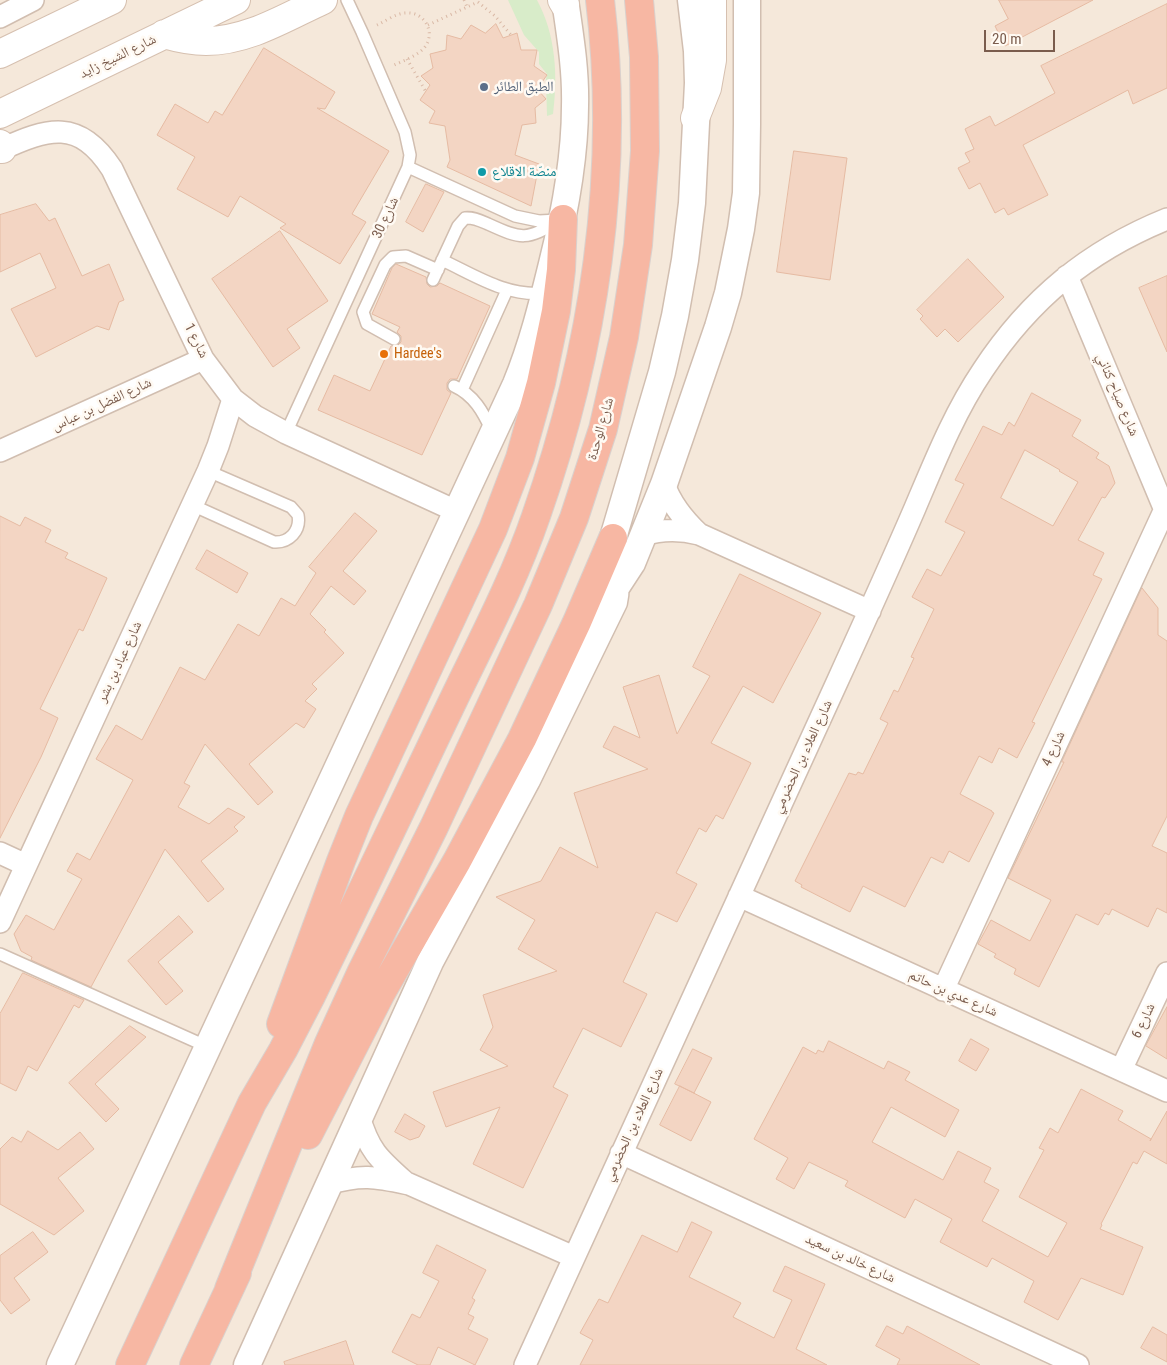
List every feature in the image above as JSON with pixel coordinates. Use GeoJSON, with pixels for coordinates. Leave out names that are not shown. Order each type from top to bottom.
{"type":"FeatureCollection","features":[{"type":"Feature","properties":{"kind":"highway"},"geometry":{"type":"LineString","coordinates":[[252,1103],[298,1024],[503,596],[536,519],[562,439],[582,358],[597,275],[605,192],[607,108],[600,0]]}},
{"type":"Feature","properties":{"kind":"highway","name":"شارع الوحدة"},"geometry":{"type":"LineString","coordinates":[[229,1289],[329,1042],[361,973],[434,828],[538,605],[574,518],[603,429],[624,337],[638,244],[645,151],[644,57],[639,0]]}},
{"type":"Feature","properties":{"kind":"highway"},"geometry":{"type":"LineString","coordinates":[[130,1365],[252,1103],[359,816],[493,529],[520,458],[541,383],[556,311],[561,270],[563,219]]}},
{"type":"Feature","properties":{"kind":"highway"},"geometry":{"type":"LineString","coordinates":[[194,1365],[229,1289],[381,992],[457,861],[522,739],[577,622],[612,538]]}},
{"type":"Feature","properties":{"kind":"main road"},"geometry":{"type":"LineString","coordinates":[[0,54],[112,0]]}},
{"type":"Feature","properties":{"kind":"main road","name":"شارع الشيخ زايد"},"geometry":{"type":"LineString","coordinates":[[0,114],[236,0]]}},
{"type":"Feature","properties":{"kind":"main road"},"geometry":{"type":"LineString","coordinates":[[164,34],[206,41],[228,39],[249,33],[323,0]]}},
{"type":"Feature","properties":{"kind":"main road"},"geometry":{"type":"LineString","coordinates":[[695,118],[706,88],[712,60],[712,0]]}},
{"type":"Feature","properties":{"kind":"street"},"geometry":{"type":"LineString","coordinates":[[0,16],[33,0]]}},
{"type":"Feature","properties":{"kind":"street"},"geometry":{"type":"LineString","coordinates":[[617,586],[612,554],[612,538],[662,372],[685,260],[692,203],[698,75],[691,0]]}},
{"type":"Feature","properties":{"kind":"street"},"geometry":{"type":"LineString","coordinates":[[247,1365],[430,962],[527,780],[611,609],[617,586],[632,563],[664,484],[718,327],[728,292],[741,229],[746,193],[747,162],[746,0]]}},
{"type":"Feature","properties":{"kind":"street"},"geometry":{"type":"LineString","coordinates":[[60,1365],[525,361],[545,293],[563,219],[572,163],[575,106],[574,64],[564,2]]}},
{"type":"Feature","properties":{"kind":"street","name":"شارع 1"},"geometry":{"type":"LineString","coordinates":[[1,148],[35,135],[49,132],[76,135],[88,142],[105,159],[114,174],[203,359],[233,399],[255,416],[286,433],[456,511]]}},
{"type":"Feature","properties":{"kind":"street","name":"شارع العلاء بن الحضرمي"},"geometry":{"type":"LineString","coordinates":[[525,1365],[870,611],[946,434],[962,403],[1008,335],[1036,304],[1066,276],[1107,248],[1167,219]]}},
{"type":"Feature","properties":{"kind":"street","name":"شارع صياح كناني"},"geometry":{"type":"LineString","coordinates":[[1066,276],[1166,512]]}},
{"type":"Feature","properties":{"kind":"street","name":"شارع الفضل بن عباس"},"geometry":{"type":"LineString","coordinates":[[0,451],[203,359]]}},
{"type":"Feature","properties":{"kind":"street","name":"شارع عباد بن بشر"},"geometry":{"type":"LineString","coordinates":[[0,922],[208,471],[233,399]]}},
{"type":"Feature","properties":{"kind":"street"},"geometry":{"type":"LineString","coordinates":[[664,484],[677,510],[699,534]]}},
{"type":"Feature","properties":{"kind":"street","name":"شارع 4"},"geometry":{"type":"LineString","coordinates":[[943,990],[1166,512]]}},
{"type":"Feature","properties":{"kind":"street"},"geometry":{"type":"LineString","coordinates":[[644,536],[664,530],[687,531],[699,534],[870,611]]}},
{"type":"Feature","properties":{"kind":"street"},"geometry":{"type":"LineString","coordinates":[[0,853],[26,865]]}},
{"type":"Feature","properties":{"kind":"street","name":"شارع عدي بن حاتم"},"geometry":{"type":"LineString","coordinates":[[739,896],[1167,1091]]}},
{"type":"Feature","properties":{"kind":"street","name":"شارع 6"},"geometry":{"type":"LineString","coordinates":[[1121,1070],[1167,973]]}},
{"type":"Feature","properties":{"kind":"street"},"geometry":{"type":"LineString","coordinates":[[359,1116],[364,1134],[373,1151],[386,1166],[408,1184]]}},
{"type":"Feature","properties":{"kind":"street","name":"شارع خالد بن سعيد"},"geometry":{"type":"LineString","coordinates":[[621,1153],[1078,1365]]}},
{"type":"Feature","properties":{"kind":"street"},"geometry":{"type":"LineString","coordinates":[[328,1184],[362,1176],[408,1184],[574,1257]]}},
{"type":"Feature","properties":{"kind":"lane","name":"شارع 30"},"geometry":{"type":"LineString","coordinates":[[286,433],[408,167],[409,149],[405,132],[347,0]]}},
{"type":"Feature","properties":{"kind":"lane"},"geometry":{"type":"LineString","coordinates":[[408,167],[515,216],[539,221],[563,219]]}},
{"type":"Feature","properties":{"kind":"lane"},"geometry":{"type":"LineString","coordinates":[[438,270],[458,226],[466,218],[476,219],[522,237],[536,234],[563,219]]}},
{"type":"Feature","properties":{"kind":"lane"},"geometry":{"type":"LineString","coordinates":[[394,339],[367,324],[363,312],[385,265],[393,256],[406,256],[438,270],[507,290],[520,293],[545,293]]}},
{"type":"Feature","properties":{"kind":"lane"},"geometry":{"type":"LineString","coordinates":[[492,433],[479,407],[458,388],[507,290]]}},
{"type":"Feature","properties":{"kind":"lane"},"geometry":{"type":"LineString","coordinates":[[192,505],[274,542],[287,540],[292,536],[298,525],[298,515],[291,507],[208,471]]}},
{"type":"Feature","properties":{"kind":"lane"},"geometry":{"type":"LineString","coordinates":[[0,954],[208,1047]]}},
{"type":"Feature","properties":{"kind":"path"},"geometry":{"type":"LineString","coordinates":[[464,0],[467,7]]}},
{"type":"Feature","properties":{"kind":"path"},"geometry":{"type":"LineString","coordinates":[[428,25],[478,1],[495,16],[511,35]]}},
{"type":"Feature","properties":{"kind":"path"},"geometry":{"type":"LineString","coordinates":[[379,24],[407,12],[419,16],[428,25],[429,38],[427,44],[418,54],[396,64]]}},
{"type":"Feature","properties":{"kind":"path"},"geometry":{"type":"LineString","coordinates":[[407,59],[426,92]]}},
{"type":"Feature","properties":{"kind":"shaded area"},"geometry":{"type":"Polygon","coordinates":[[[0,0],[1167,0],[1167,1365],[0,1365],[0,0]]]}},
{"type":"Feature","properties":{"kind":"green space"},"geometry":{"type":"Polygon","coordinates":[[[508,0],[537,0],[543,13],[552,41],[554,56],[555,100],[553,114],[547,116],[547,74],[539,64],[539,52],[524,35],[508,0]]]}},
{"type":"Feature","properties":{"kind":"building"},"geometry":{"type":"Polygon","coordinates":[[[999,0],[1093,0],[1005,46],[995,26],[1008,19],[999,0]]]}},
{"type":"Feature","properties":{"kind":"building"},"geometry":{"type":"Polygon","coordinates":[[[1167,4],[1167,88],[1133,104],[1128,90],[1023,145],[1048,195],[1008,215],[1004,208],[995,213],[980,183],[969,189],[958,168],[970,162],[965,153],[974,149],[965,129],[990,116],[995,126],[1055,93],[1041,66],[1167,4]]]}},
{"type":"Feature","properties":{"kind":"building","name":"الطبق الطائر"},"geometry":{"type":"Polygon","coordinates":[[[496,24],[503,38],[517,33],[521,50],[537,50],[534,66],[547,75],[537,89],[546,99],[535,108],[536,123],[522,125],[515,155],[539,164],[531,206],[447,167],[450,160],[445,126],[429,123],[435,111],[420,100],[430,85],[421,76],[433,68],[430,54],[446,50],[447,35],[461,39],[471,25],[485,33],[496,24]]]}},
{"type":"Feature","properties":{"kind":"building"},"geometry":{"type":"Polygon","coordinates":[[[264,48],[335,92],[325,109],[317,108],[389,151],[352,214],[366,222],[340,264],[280,228],[286,224],[240,196],[228,217],[177,189],[195,157],[157,135],[175,104],[208,123],[215,111],[222,115],[264,48]]]}},
{"type":"Feature","properties":{"kind":"building"},"geometry":{"type":"Polygon","coordinates":[[[794,151],[847,158],[830,280],[777,272],[794,151]]]}},
{"type":"Feature","properties":{"kind":"building"},"geometry":{"type":"Polygon","coordinates":[[[426,184],[444,192],[423,232],[406,222],[426,184]]]}},
{"type":"Feature","properties":{"kind":"building"},"geometry":{"type":"Polygon","coordinates":[[[36,204],[49,221],[55,218],[82,276],[109,264],[124,300],[119,302],[109,330],[97,326],[36,357],[11,309],[56,288],[40,253],[0,272],[0,215],[36,204]]]}},
{"type":"Feature","properties":{"kind":"building"},"geometry":{"type":"Polygon","coordinates":[[[280,231],[328,301],[287,329],[300,348],[273,367],[212,279],[280,231]]]}},
{"type":"Feature","properties":{"kind":"building"},"geometry":{"type":"Polygon","coordinates":[[[968,259],[1004,297],[958,342],[945,329],[937,337],[920,319],[923,316],[917,310],[968,259]]]}},
{"type":"Feature","properties":{"kind":"building"},"geometry":{"type":"Polygon","coordinates":[[[396,264],[426,277],[427,284],[430,287],[437,286],[440,283],[490,306],[457,379],[450,379],[447,383],[447,390],[451,393],[422,455],[318,410],[334,375],[370,391],[391,346],[397,346],[401,342],[401,336],[397,332],[400,327],[372,314],[392,268],[396,264]]]}},
{"type":"Feature","properties":{"kind":"building"},"geometry":{"type":"Polygon","coordinates":[[[1167,276],[1167,352],[1139,288],[1167,276]]]}},
{"type":"Feature","properties":{"kind":"building"},"geometry":{"type":"Polygon","coordinates":[[[1032,393],[1081,420],[1072,436],[1099,453],[1096,458],[1109,466],[1115,483],[1105,498],[1102,497],[1078,540],[1104,553],[1093,575],[1102,579],[1032,722],[1035,723],[1017,758],[999,748],[992,763],[979,756],[960,794],[994,813],[969,862],[949,851],[943,863],[931,857],[905,907],[863,886],[850,912],[801,887],[802,885],[795,881],[849,773],[856,775],[858,772],[863,774],[888,723],[880,719],[894,690],[898,692],[914,658],[911,657],[934,609],[912,597],[927,569],[941,576],[965,532],[945,522],[964,484],[955,480],[983,426],[1002,435],[1009,422],[1014,426],[1032,393]],[[1025,450],[1001,498],[1053,526],[1078,482],[1025,450]]]}},
{"type":"Feature","properties":{"kind":"building"},"geometry":{"type":"Polygon","coordinates":[[[355,513],[377,531],[343,571],[366,591],[354,605],[331,586],[310,614],[326,630],[324,632],[344,653],[312,684],[317,689],[305,701],[316,709],[304,728],[296,723],[249,764],[273,792],[258,805],[205,744],[184,783],[190,786],[178,807],[209,824],[228,808],[245,817],[234,827],[238,831],[201,861],[224,889],[208,902],[165,849],[91,987],[31,960],[32,957],[21,951],[14,934],[26,915],[54,930],[82,879],[67,871],[77,853],[90,860],[133,780],[96,759],[116,725],[142,740],[180,667],[205,680],[238,624],[259,636],[281,598],[295,606],[316,573],[309,567],[355,513]]]}},
{"type":"Feature","properties":{"kind":"building"},"geometry":{"type":"Polygon","coordinates":[[[0,516],[20,526],[25,517],[51,530],[45,542],[68,553],[65,558],[107,578],[83,631],[79,629],[40,709],[58,718],[41,757],[0,838],[0,516]]]}},
{"type":"Feature","properties":{"kind":"building"},"geometry":{"type":"Polygon","coordinates":[[[207,550],[248,573],[237,593],[196,569],[207,550]]]}},
{"type":"Feature","properties":{"kind":"building"},"geometry":{"type":"Polygon","coordinates":[[[740,574],[821,613],[773,703],[743,686],[711,743],[751,763],[723,819],[716,815],[706,832],[699,828],[676,873],[697,884],[677,922],[656,912],[623,982],[647,994],[621,1047],[583,1028],[553,1087],[568,1095],[523,1188],[473,1164],[500,1107],[446,1127],[433,1092],[508,1066],[480,1050],[493,1027],[483,995],[557,971],[518,949],[535,920],[496,897],[541,881],[560,847],[598,868],[574,793],[648,769],[603,747],[614,726],[640,738],[623,687],[659,675],[677,734],[710,676],[693,667],[740,574]]]}},
{"type":"Feature","properties":{"kind":"building"},"geometry":{"type":"Polygon","coordinates":[[[1142,588],[1158,608],[1158,635],[1167,641],[1167,816],[1152,846],[1167,853],[1167,913],[1157,908],[1148,927],[1112,909],[1109,915],[1105,913],[1098,925],[1076,914],[1039,987],[1014,974],[1016,969],[994,957],[996,954],[978,944],[991,920],[1030,941],[1051,900],[1008,878],[1064,762],[1062,762],[1142,588]]]}},
{"type":"Feature","properties":{"kind":"building"},"geometry":{"type":"Polygon","coordinates":[[[179,916],[193,932],[158,962],[183,991],[166,1005],[128,961],[179,916]]]}},
{"type":"Feature","properties":{"kind":"building"},"geometry":{"type":"Polygon","coordinates":[[[23,973],[84,1000],[79,1008],[74,1005],[37,1071],[28,1066],[16,1091],[0,1083],[0,1014],[23,973]]]}},
{"type":"Feature","properties":{"kind":"building"},"geometry":{"type":"Polygon","coordinates":[[[1167,1007],[1167,1059],[1146,1046],[1167,1007]]]}},
{"type":"Feature","properties":{"kind":"building"},"geometry":{"type":"Polygon","coordinates":[[[130,1026],[146,1037],[95,1084],[119,1109],[106,1122],[69,1083],[130,1026]]]}},
{"type":"Feature","properties":{"kind":"building"},"geometry":{"type":"Polygon","coordinates":[[[971,1039],[989,1049],[976,1071],[959,1061],[971,1039]]]}},
{"type":"Feature","properties":{"kind":"building"},"geometry":{"type":"Polygon","coordinates":[[[829,1041],[884,1069],[888,1061],[910,1072],[905,1080],[959,1110],[945,1137],[891,1107],[872,1142],[943,1180],[958,1151],[991,1168],[984,1182],[999,1190],[982,1221],[1048,1257],[1067,1223],[1019,1197],[1044,1150],[1039,1148],[1050,1128],[1058,1133],[1081,1089],[1123,1111],[1118,1120],[1151,1139],[1150,1141],[1167,1111],[1167,1164],[1144,1151],[1137,1164],[1133,1162],[1101,1224],[1100,1229],[1143,1247],[1123,1295],[1081,1278],[1058,1320],[1024,1302],[1034,1281],[992,1258],[987,1267],[940,1242],[952,1219],[915,1199],[905,1218],[845,1186],[848,1181],[809,1162],[794,1189],[776,1179],[788,1158],[754,1139],[803,1047],[816,1054],[818,1050],[823,1052],[829,1041]]]}},
{"type":"Feature","properties":{"kind":"building"},"geometry":{"type":"Polygon","coordinates":[[[693,1049],[712,1058],[694,1093],[675,1084],[693,1049]]]}},
{"type":"Feature","properties":{"kind":"building"},"geometry":{"type":"Polygon","coordinates":[[[680,1086],[711,1102],[691,1141],[660,1125],[680,1086]]]}},
{"type":"Feature","properties":{"kind":"building"},"geometry":{"type":"Polygon","coordinates":[[[405,1114],[425,1126],[419,1137],[410,1140],[395,1132],[405,1114]]]}},
{"type":"Feature","properties":{"kind":"building"},"geometry":{"type":"Polygon","coordinates":[[[28,1131],[58,1150],[80,1132],[94,1149],[58,1178],[84,1211],[54,1235],[0,1204],[0,1149],[12,1137],[21,1142],[28,1131]]]}},
{"type":"Feature","properties":{"kind":"building"},"geometry":{"type":"Polygon","coordinates":[[[692,1222],[712,1232],[689,1277],[741,1303],[733,1317],[774,1338],[792,1300],[773,1291],[785,1266],[825,1284],[796,1349],[827,1365],[580,1365],[593,1340],[580,1333],[599,1299],[608,1303],[642,1235],[677,1252],[692,1222]]]}},
{"type":"Feature","properties":{"kind":"building"},"geometry":{"type":"Polygon","coordinates":[[[33,1232],[48,1252],[14,1278],[30,1300],[11,1314],[0,1300],[0,1256],[33,1232]]]}},
{"type":"Feature","properties":{"kind":"building"},"geometry":{"type":"Polygon","coordinates":[[[437,1245],[486,1270],[472,1298],[475,1300],[468,1314],[474,1317],[468,1329],[488,1339],[475,1365],[438,1347],[430,1365],[418,1365],[392,1352],[412,1314],[420,1318],[439,1281],[423,1273],[437,1245]]]}},
{"type":"Feature","properties":{"kind":"building"},"geometry":{"type":"Polygon","coordinates":[[[887,1326],[903,1334],[907,1326],[980,1365],[897,1365],[900,1359],[876,1346],[887,1326]]]}},
{"type":"Feature","properties":{"kind":"building"},"geometry":{"type":"Polygon","coordinates":[[[1153,1327],[1167,1335],[1167,1362],[1141,1348],[1153,1327]]]}},
{"type":"Feature","properties":{"kind":"building"},"geometry":{"type":"Polygon","coordinates":[[[346,1341],[354,1365],[285,1365],[284,1362],[346,1341]]]}},
{"type":"Feature","properties":{"kind":"place","name":"الطبق الطائر"},"geometry":{"type":"Point","coordinates":[484,87]}},
{"type":"Feature","properties":{"kind":"place","name":"منصّة الاقلاع"},"geometry":{"type":"Point","coordinates":[482,172]}},
{"type":"Feature","properties":{"kind":"place","name":"Hardee's"},"geometry":{"type":"Point","coordinates":[384,354]}}]}
